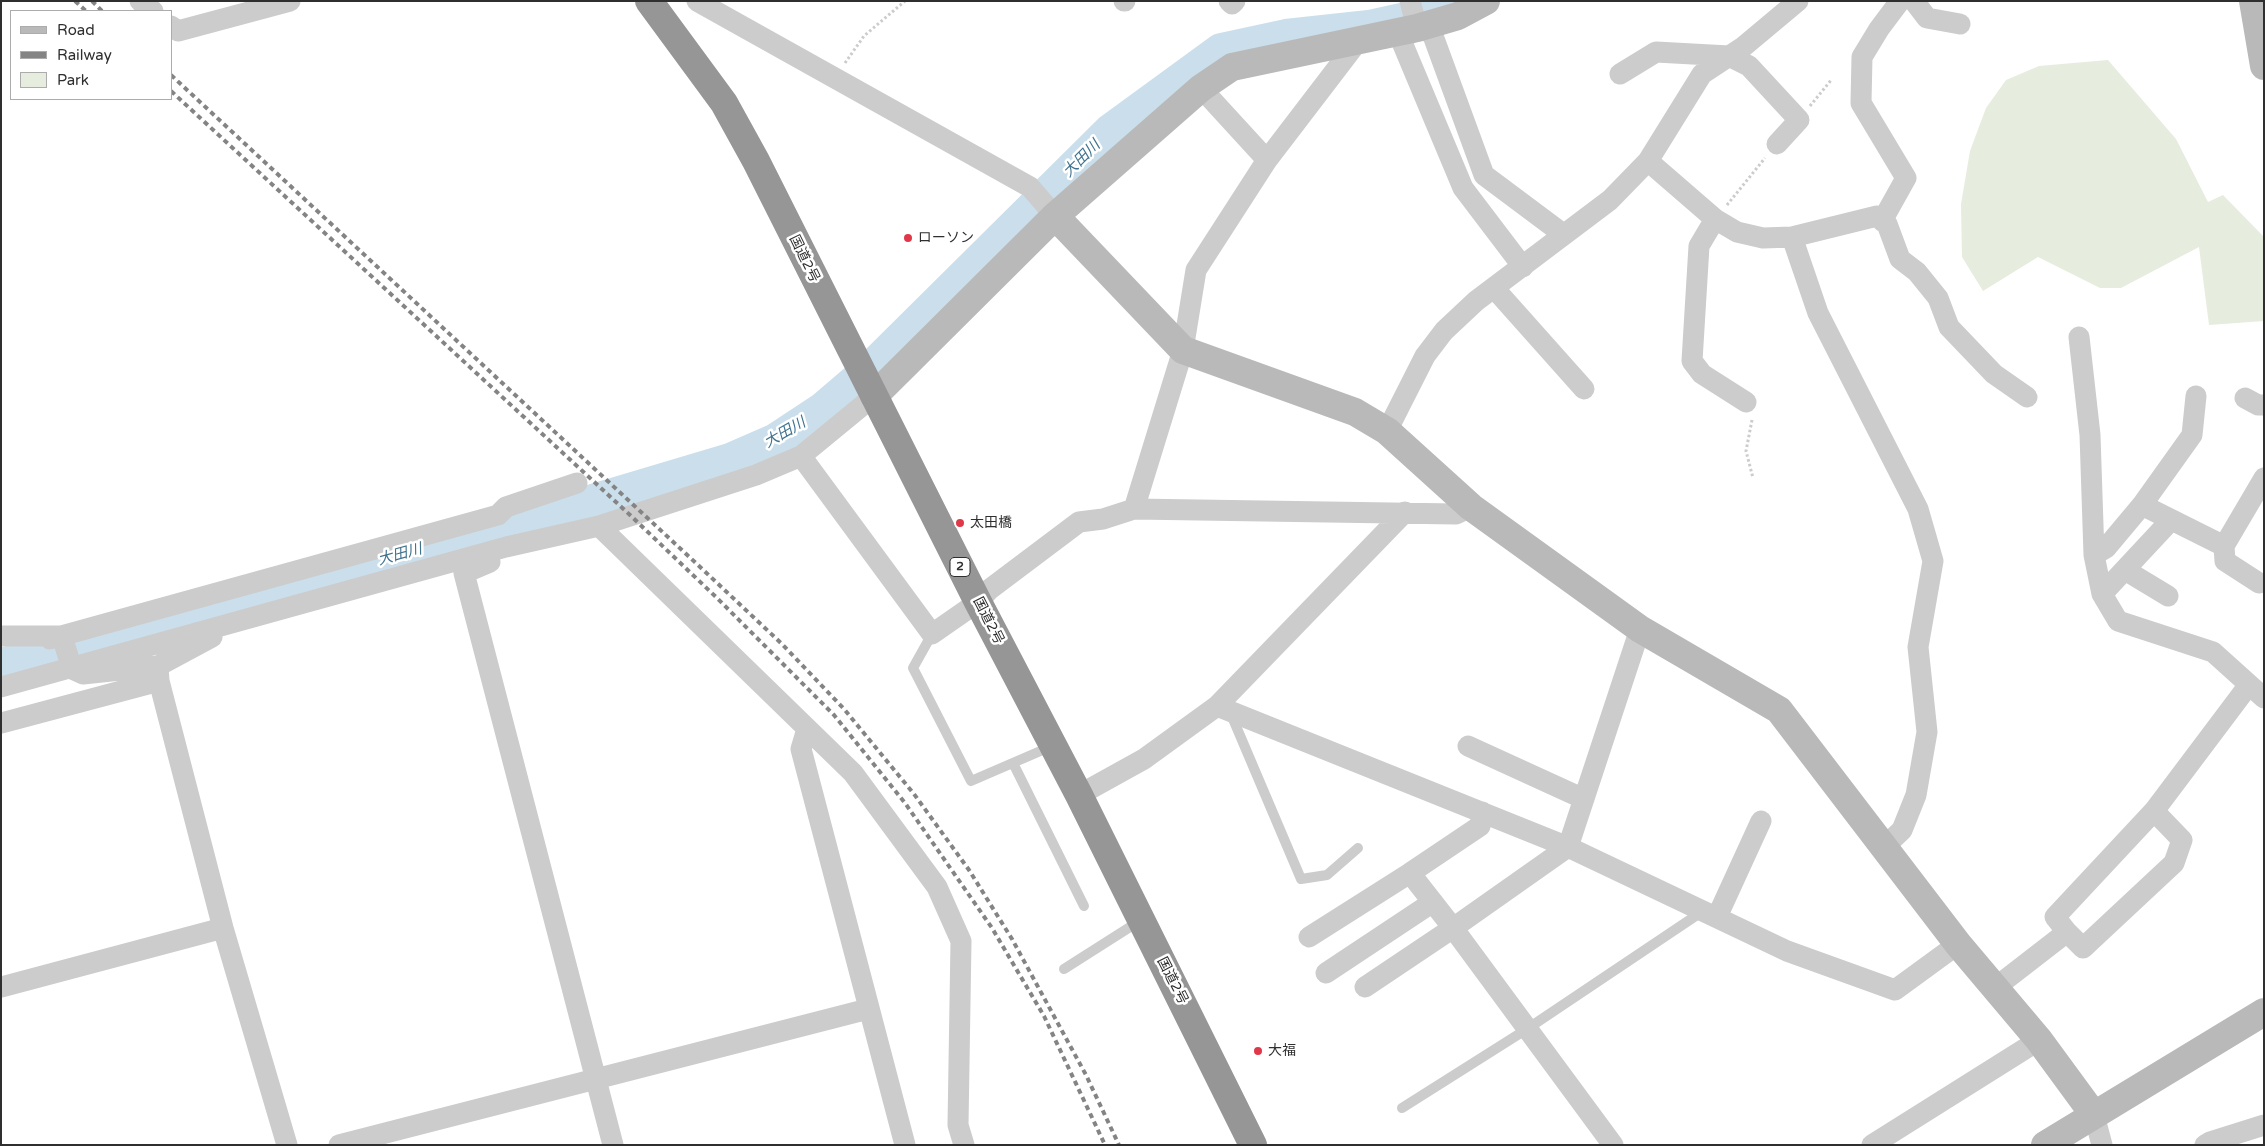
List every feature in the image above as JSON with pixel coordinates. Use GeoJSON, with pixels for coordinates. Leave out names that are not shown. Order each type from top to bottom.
{"type":"FeatureCollection","features":[{"type":"Feature","properties":{"kind":"highway","name":"国道2号"},"geometry":{"type":"LineString","coordinates":[[659,4],[724,103],[756,161],[978,602],[1079,795],[1253,1145]]}},
{"type":"Feature","properties":{"kind":"street"},"geometry":{"type":"LineString","coordinates":[[140,1],[152,10]]}},
{"type":"Feature","properties":{"kind":"street"},"geometry":{"type":"LineString","coordinates":[[172,27],[178,31],[290,1]]}},
{"type":"Feature","properties":{"kind":"street"},"geometry":{"type":"LineString","coordinates":[[697,1],[1030,187],[1182,350],[1355,412],[1387,431],[1471,507],[1640,629],[1779,710],[1958,944],[2040,1040],[2094,1115],[2102,1145]]}},
{"type":"Feature","properties":{"kind":"street"},"geometry":{"type":"LineString","coordinates":[[1229,1],[1232,4],[1235,1]]}},
{"type":"Feature","properties":{"kind":"street"},"geometry":{"type":"LineString","coordinates":[[1410,1],[1417,28]]}},
{"type":"Feature","properties":{"kind":"street"},"geometry":{"type":"LineString","coordinates":[[1,651],[67,651],[229,623],[506,547],[599,526],[756,475],[801,456],[874,396],[1055,216],[1202,88],[1232,67],[1417,28],[1458,16],[1486,1]]}},
{"type":"Feature","properties":{"kind":"street"},"geometry":{"type":"LineString","coordinates":[[1387,431],[1425,356],[1444,331],[1476,301],[1610,200],[1648,160],[1702,74],[1743,47],[1798,1]]}},
{"type":"Feature","properties":{"kind":"street"},"geometry":{"type":"LineString","coordinates":[[1882,220],[1906,178],[1860,103],[1862,56],[1900,1]]}},
{"type":"Feature","properties":{"kind":"street"},"geometry":{"type":"LineString","coordinates":[[1914,1],[1927,18],[1960,24]]}},
{"type":"Feature","properties":{"kind":"street"},"geometry":{"type":"LineString","coordinates":[[2253,1],[2264,66]]}},
{"type":"Feature","properties":{"kind":"street"},"geometry":{"type":"LineString","coordinates":[[1417,28],[1432,33],[1484,176],[1563,234]]}},
{"type":"Feature","properties":{"kind":"street"},"geometry":{"type":"LineString","coordinates":[[1417,28],[1401,40],[1463,188],[1523,267]]}},
{"type":"Feature","properties":{"kind":"street"},"geometry":{"type":"LineString","coordinates":[[1134,509],[1182,350],[1196,270],[1267,160],[1358,41]]}},
{"type":"Feature","properties":{"kind":"street"},"geometry":{"type":"LineString","coordinates":[[1620,74],[1656,52],[1729,56],[1749,66],[1799,120],[1777,144]]}},
{"type":"Feature","properties":{"kind":"street"},"geometry":{"type":"LineString","coordinates":[[1202,88],[1267,160]]}},
{"type":"Feature","properties":{"kind":"street"},"geometry":{"type":"LineString","coordinates":[[1648,160],[1715,219],[1737,232],[1763,238],[1792,237],[1876,216],[1887,224],[1900,259],[1916,272],[1938,298],[1949,328],[1994,374],[2027,397]]}},
{"type":"Feature","properties":{"kind":"street"},"geometry":{"type":"LineString","coordinates":[[1715,219],[1699,246],[1692,361],[1702,374],[1746,402]]}},
{"type":"Feature","properties":{"kind":"street"},"geometry":{"type":"LineString","coordinates":[[1792,237],[1818,313],[1918,509],[1933,561],[1918,647],[1927,732],[1916,795],[1902,830],[1884,847]]}},
{"type":"Feature","properties":{"kind":"street"},"geometry":{"type":"LineString","coordinates":[[1494,288],[1584,389]]}},
{"type":"Feature","properties":{"kind":"street"},"geometry":{"type":"LineString","coordinates":[[2078,337],[2090,435],[2094,555],[2102,594],[2118,621],[2213,652],[2256,692],[2154,811],[2055,917],[2083,948],[2174,863],[2182,840],[2154,811]]}},
{"type":"Feature","properties":{"kind":"street"},"geometry":{"type":"LineString","coordinates":[[2094,555],[2106,548],[2142,505],[2192,435],[2196,396]]}},
{"type":"Feature","properties":{"kind":"street"},"geometry":{"type":"LineString","coordinates":[[801,456],[932,634],[978,602],[990,589],[1079,522],[1103,519],[1134,509],[1456,514],[1471,507]]}},
{"type":"Feature","properties":{"kind":"street"},"geometry":{"type":"LineString","coordinates":[[2259,583],[2225,561],[2224,546],[2264,478]]}},
{"type":"Feature","properties":{"kind":"street"},"geometry":{"type":"LineString","coordinates":[[1,688],[67,651],[498,515],[506,507],[577,483]]}},
{"type":"Feature","properties":{"kind":"street"},"geometry":{"type":"LineString","coordinates":[[2142,505],[2224,546]]}},
{"type":"Feature","properties":{"kind":"street"},"geometry":{"type":"LineString","coordinates":[[1079,795],[1144,759],[1217,706],[1405,512]]}},
{"type":"Feature","properties":{"kind":"street"},"geometry":{"type":"LineString","coordinates":[[2102,594],[2172,520]]}},
{"type":"Feature","properties":{"kind":"street"},"geometry":{"type":"LineString","coordinates":[[599,526],[853,773],[937,887],[961,941],[958,1125],[964,1145]]}},
{"type":"Feature","properties":{"kind":"street"},"geometry":{"type":"LineString","coordinates":[[506,547],[501,557],[464,573],[613,1145]]}},
{"type":"Feature","properties":{"kind":"street"},"geometry":{"type":"LineString","coordinates":[[2124,570],[2168,596]]}},
{"type":"Feature","properties":{"kind":"street"},"geometry":{"type":"LineString","coordinates":[[1,724],[159,673],[220,633],[229,623]]}},
{"type":"Feature","properties":{"kind":"street"},"geometry":{"type":"LineString","coordinates":[[1365,988],[1568,847],[1640,629]]}},
{"type":"Feature","properties":{"kind":"street"},"geometry":{"type":"LineString","coordinates":[[1,636],[67,651],[83,674],[159,673]]}},
{"type":"Feature","properties":{"kind":"street"},"geometry":{"type":"LineString","coordinates":[[159,673],[223,928],[287,1145]]}},
{"type":"Feature","properties":{"kind":"street"},"geometry":{"type":"LineString","coordinates":[[1217,706],[1568,847],[1787,950],[1895,990],[1958,944]]}},
{"type":"Feature","properties":{"kind":"street"},"geometry":{"type":"LineString","coordinates":[[807,729],[801,749],[905,1145]]}},
{"type":"Feature","properties":{"kind":"street"},"geometry":{"type":"LineString","coordinates":[[1468,746],[1584,799]]}},
{"type":"Feature","properties":{"kind":"street"},"geometry":{"type":"LineString","coordinates":[[1309,937],[1480,826],[1482,812]]}},
{"type":"Feature","properties":{"kind":"street"},"geometry":{"type":"LineString","coordinates":[[1710,914],[1761,821]]}},
{"type":"Feature","properties":{"kind":"street"},"geometry":{"type":"LineString","coordinates":[[1410,873],[1453,928],[1613,1145]]}},
{"type":"Feature","properties":{"kind":"street"},"geometry":{"type":"LineString","coordinates":[[1326,973],[1433,902]]}},
{"type":"Feature","properties":{"kind":"street"},"geometry":{"type":"LineString","coordinates":[[1,987],[223,928]]}},
{"type":"Feature","properties":{"kind":"street"},"geometry":{"type":"LineString","coordinates":[[1996,987],[2067,932]]}},
{"type":"Feature","properties":{"kind":"street"},"geometry":{"type":"LineString","coordinates":[[339,1145],[868,1009]]}},
{"type":"Feature","properties":{"kind":"street"},"geometry":{"type":"LineString","coordinates":[[2045,1145],[2264,1012]]}},
{"type":"Feature","properties":{"kind":"street"},"geometry":{"type":"LineString","coordinates":[[1872,1145],[2040,1040]]}},
{"type":"Feature","properties":{"kind":"street"},"geometry":{"type":"LineString","coordinates":[[2205,1145],[2264,1125]]}},
{"type":"Feature","properties":{"kind":"lane"},"geometry":{"type":"LineString","coordinates":[[932,634],[913,668],[971,781],[1053,746]]}},
{"type":"Feature","properties":{"kind":"lane"},"geometry":{"type":"LineString","coordinates":[[1217,706],[1233,719],[1301,879],[1327,875],[1358,848]]}},
{"type":"Feature","properties":{"kind":"lane"},"geometry":{"type":"LineString","coordinates":[[1014,762],[1084,906]]}},
{"type":"Feature","properties":{"kind":"lane"},"geometry":{"type":"LineString","coordinates":[[1402,1108],[1710,914]]}},
{"type":"Feature","properties":{"kind":"lane"},"geometry":{"type":"LineString","coordinates":[[1064,969],[1141,920]]}},
{"type":"Feature","properties":{"kind":"path"},"geometry":{"type":"LineString","coordinates":[[834,78],[864,36],[905,1]]}},
{"type":"Feature","properties":{"kind":"path"},"geometry":{"type":"LineString","coordinates":[[1799,120],[1832,78]]}},
{"type":"Feature","properties":{"kind":"path"},"geometry":{"type":"LineString","coordinates":[[1715,219],[1777,144]]}},
{"type":"Feature","properties":{"kind":"path"},"geometry":{"type":"LineString","coordinates":[[1746,402],[1753,414],[1746,451],[1753,478]]}},
{"type":"Feature","properties":{"kind":"green space"},"geometry":{"type":"Polygon","coordinates":[[[2108,60],[2176,139],[2208,202],[2223,195],[2264,237],[2264,321],[2209,325],[2199,247],[2121,288],[2100,288],[2038,257],[1983,291],[1962,257],[1961,204],[1970,151],[1986,108],[2006,80],[2039,66],[2108,60]]]}},
{"type":"Feature","properties":{"kind":"waterway","name":"大田川"},"geometry":{"type":"LineString","coordinates":[[1,665],[573,507],[730,460],[776,440],[823,409],[871,368],[1110,131],[1221,50],[1286,36],[1369,27],[1410,18],[1451,1]]}},
{"type":"Feature","properties":{"kind":"railway"},"geometry":{"type":"LineString","coordinates":[[75,1],[85,10]]}},
{"type":"Feature","properties":{"kind":"railway"},"geometry":{"type":"LineString","coordinates":[[92,1],[101,10]]}},
{"type":"Feature","properties":{"kind":"railway"},"geometry":{"type":"LineString","coordinates":[[172,76],[782,644],[844,709],[914,794],[969,870],[1012,939],[1086,1075],[1119,1145]]}},
{"type":"Feature","properties":{"kind":"railway"},"geometry":{"type":"LineString","coordinates":[[172,92],[630,515],[717,598],[834,715],[905,803],[992,928],[1044,1016],[1105,1145]]}},
{"type":"Feature","properties":{"kind":"place","name":"ローソン"},"geometry":{"type":"Point","coordinates":[908,238]}},
{"type":"Feature","properties":{"kind":"place","name":"太田橋"},"geometry":{"type":"Point","coordinates":[960,523]}},
{"type":"Feature","properties":{"kind":"place","name":"大福"},"geometry":{"type":"Point","coordinates":[1258,1051]}}]}
